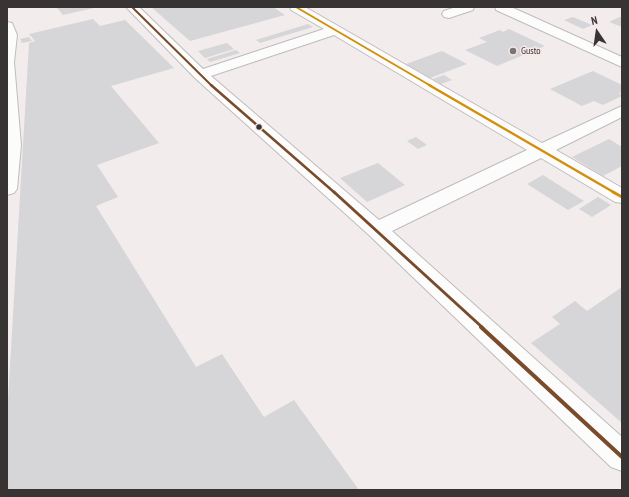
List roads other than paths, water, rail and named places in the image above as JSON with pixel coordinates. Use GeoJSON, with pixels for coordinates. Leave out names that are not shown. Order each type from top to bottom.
{"type":"FeatureCollection","features":[{"type":"Feature","properties":{"kind":"main road"},"geometry":{"type":"LineString","coordinates":[[132,7],[200,75],[377,230],[622,457]]}},
{"type":"Feature","properties":{"kind":"main road"},"geometry":{"type":"LineString","coordinates":[[296,7],[622,197]]}},
{"type":"Feature","properties":{"kind":"main road"},"geometry":{"type":"LineString","coordinates":[[449,14],[468,7]]}},
{"type":"Feature","properties":{"kind":"main road"},"geometry":{"type":"LineString","coordinates":[[501,7],[622,63]]}},
{"type":"Feature","properties":{"kind":"main road"},"geometry":{"type":"LineString","coordinates":[[7,26],[10,35],[7,62],[12,145],[7,189]]}},
{"type":"Feature","properties":{"kind":"main road"},"geometry":{"type":"LineString","coordinates":[[200,75],[334,30]]}},
{"type":"Feature","properties":{"kind":"main road"},"geometry":{"type":"LineString","coordinates":[[377,230],[622,111]]}},
{"type":"Feature","properties":{"kind":"place","name":"Gusto"},"geometry":{"type":"Point","coordinates":[513,51]}}]}
